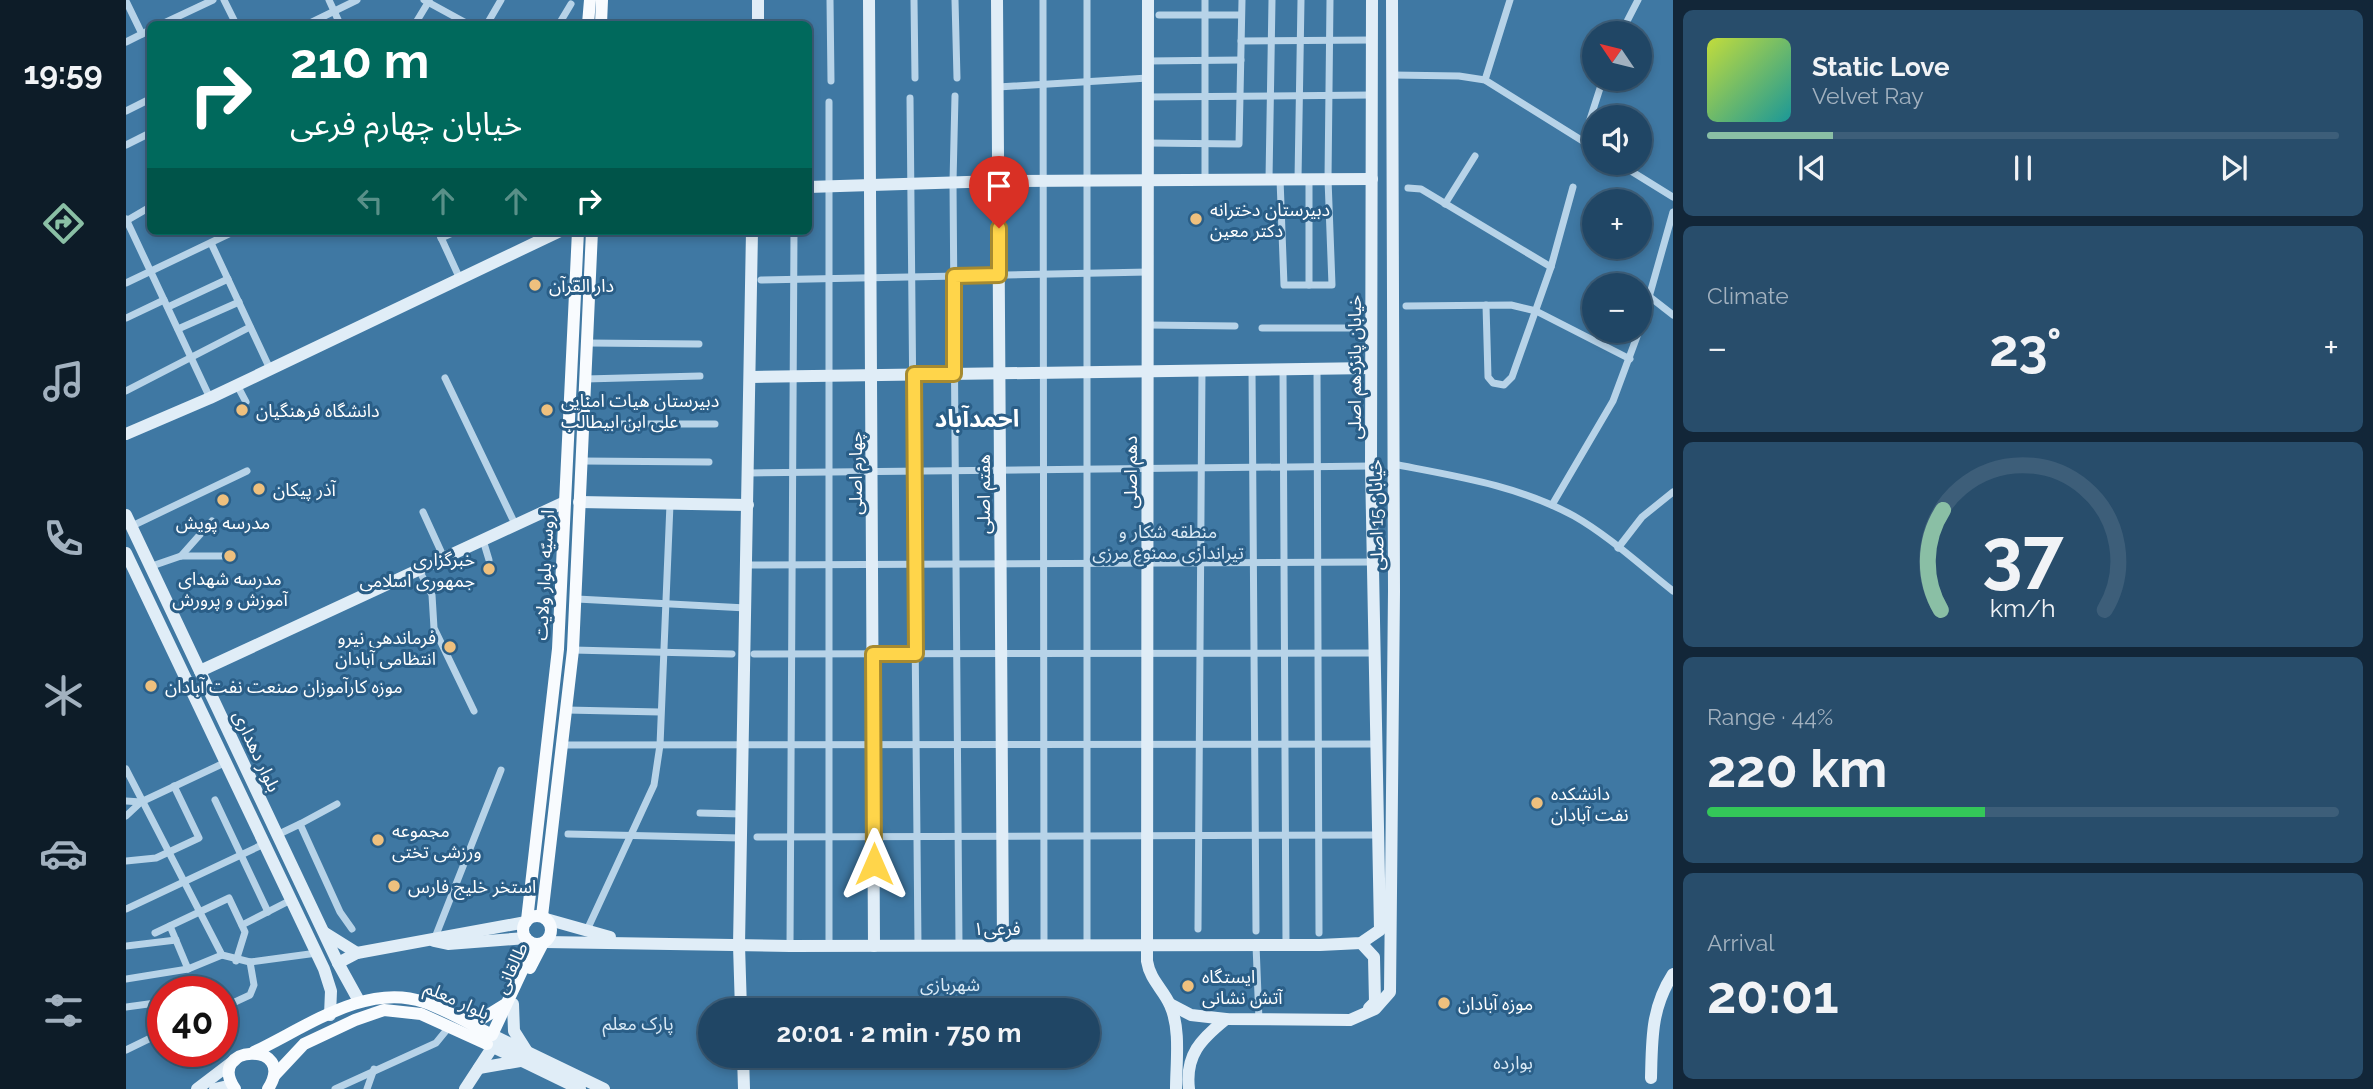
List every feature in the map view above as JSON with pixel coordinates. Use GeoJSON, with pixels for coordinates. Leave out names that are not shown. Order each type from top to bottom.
{"type":"FeatureCollection","features":[{"type":"Feature","properties":{"kind":"main road"},"geometry":{"type":"LineString","coordinates":[[758,0],[758,21]]}},
{"type":"Feature","properties":{"kind":"main road","name":"چهارم اصلی"},"geometry":{"type":"LineString","coordinates":[[869,0],[874,946]]}},
{"type":"Feature","properties":{"kind":"main road","name":"هفتم اصلی"},"geometry":{"type":"LineString","coordinates":[[998,0],[1003,945]]}},
{"type":"Feature","properties":{"kind":"main road","name":"دهم اصلی"},"geometry":{"type":"LineString","coordinates":[[1148,0],[1147,945],[1149,975],[1170,1004]]}},
{"type":"Feature","properties":{"kind":"main road","name":"خیابان پانزدهم اصلی"},"geometry":{"type":"LineString","coordinates":[[1365,941],[1380,930],[1377,653],[1371,466],[1372,0]]}},
{"type":"Feature","properties":{"kind":"main road","name":"خیابان 15 اصلی"},"geometry":{"type":"LineString","coordinates":[[1361,1015],[1383,1002],[1390,992],[1391,980],[1394,591],[1392,0]]}},
{"type":"Feature","properties":{"kind":"main road"},"geometry":{"type":"LineString","coordinates":[[590,21],[596,2]]}},
{"type":"Feature","properties":{"kind":"main road"},"geometry":{"type":"LineString","coordinates":[[596,2],[600,21]]}},
{"type":"Feature","properties":{"kind":"main road"},"geometry":{"type":"LineString","coordinates":[[812,187],[999,181],[1372,179]]}},
{"type":"Feature","properties":{"kind":"main road"},"geometry":{"type":"LineString","coordinates":[[126,434],[210,398],[552,235]]}},
{"type":"Feature","properties":{"kind":"main road","name":"اروسیّه بلوار ولایت"},"geometry":{"type":"LineString","coordinates":[[578,235],[572,362],[572,502],[577,599],[544,918],[551,931],[536,941],[523,932],[527,921],[558,649],[572,502],[582,461],[592,235]]}},
{"type":"Feature","properties":{"kind":"main road"},"geometry":{"type":"LineString","coordinates":[[741,998],[739,945],[752,235]]}},
{"type":"Feature","properties":{"kind":"main road"},"geometry":{"type":"LineString","coordinates":[[1371,248],[1393,249]]}},
{"type":"Feature","properties":{"kind":"main road"},"geometry":{"type":"LineString","coordinates":[[573,334],[587,340]]}},
{"type":"Feature","properties":{"kind":"main road"},"geometry":{"type":"LineString","coordinates":[[572,362],[579,360],[586,363]]}},
{"type":"Feature","properties":{"kind":"main road"},"geometry":{"type":"LineString","coordinates":[[751,377],[1371,368]]}},
{"type":"Feature","properties":{"kind":"main road"},"geometry":{"type":"LineString","coordinates":[[200,671],[515,524],[572,502],[748,505]]}},
{"type":"Feature","properties":{"kind":"main road","name":"بلوار دهداری"},"geometry":{"type":"LineString","coordinates":[[129,520],[323,933],[359,1000]]}},
{"type":"Feature","properties":{"kind":"main road","name":"بلوار دهداری"},"geometry":{"type":"LineString","coordinates":[[126,553],[317,953],[331,991],[330,1015]]}},
{"type":"Feature","properties":{"kind":"main road"},"geometry":{"type":"LineString","coordinates":[[142,584],[155,571]]}},
{"type":"Feature","properties":{"kind":"main road"},"geometry":{"type":"LineString","coordinates":[[1375,594],[1385,596],[1394,591]]}},
{"type":"Feature","properties":{"kind":"main road"},"geometry":{"type":"LineString","coordinates":[[151,603],[166,595]]}},
{"type":"Feature","properties":{"kind":"main road"},"geometry":{"type":"LineString","coordinates":[[559,631],[566,635],[574,632]]}},
{"type":"Feature","properties":{"kind":"main road"},"geometry":{"type":"LineString","coordinates":[[558,649],[573,650]]}},
{"type":"Feature","properties":{"kind":"main road"},"geometry":{"type":"LineString","coordinates":[[275,867],[289,860]]}},
{"type":"Feature","properties":{"kind":"main road"},"geometry":{"type":"LineString","coordinates":[[338,962],[357,953],[434,941],[448,934],[544,918],[624,941]]}},
{"type":"Feature","properties":{"kind":"main road"},"geometry":{"type":"LineString","coordinates":[[323,933],[357,953]]}},
{"type":"Feature","properties":{"kind":"main road"},"geometry":{"type":"LineString","coordinates":[[434,941],[448,944],[624,941]]}},
{"type":"Feature","properties":{"kind":"main road","name":"طالقانی"},"geometry":{"type":"LineString","coordinates":[[492,1041],[536,941]]}},
{"type":"Feature","properties":{"kind":"main road","name":"فرعی۱"},"geometry":{"type":"LineString","coordinates":[[624,941],[790,946],[959,946],[1286,945],[1365,941]]}},
{"type":"Feature","properties":{"kind":"main road"},"geometry":{"type":"LineString","coordinates":[[1170,1004],[1191,1015],[1226,1019],[1350,1020],[1361,1015],[1375,1002],[1374,957],[1365,941]]}},
{"type":"Feature","properties":{"kind":"main road"},"geometry":{"type":"LineString","coordinates":[[705,944],[719,949],[740,967]]}},
{"type":"Feature","properties":{"kind":"main road"},"geometry":{"type":"LineString","coordinates":[[1651,1078],[1652,1022],[1659,995],[1673,974]]}},
{"type":"Feature","properties":{"kind":"main road","name":"بلوار معلم"},"geometry":{"type":"LineString","coordinates":[[238,1059],[359,1000],[403,997],[425,1002],[452,1021],[492,1041],[604,1089]]}},
{"type":"Feature","properties":{"kind":"main road"},"geometry":{"type":"LineString","coordinates":[[355,1020],[359,1000]]}},
{"type":"Feature","properties":{"kind":"main road"},"geometry":{"type":"LineString","coordinates":[[452,1021],[483,1018],[510,1003],[514,1031],[525,1057],[479,1068]]}},
{"type":"Feature","properties":{"kind":"main road"},"geometry":{"type":"LineString","coordinates":[[1170,1004],[1175,1026],[1176,1089]]}},
{"type":"Feature","properties":{"kind":"main road","name":"بلوار معلم"},"geometry":{"type":"LineString","coordinates":[[268,1089],[274,1076],[304,1044],[355,1020],[384,1010],[403,1010],[452,1021]]}},
{"type":"Feature","properties":{"kind":"main road"},"geometry":{"type":"LineString","coordinates":[[1189,1089],[1189,1069],[1196,1046],[1226,1019]]}},
{"type":"Feature","properties":{"kind":"main road"},"geometry":{"type":"LineString","coordinates":[[465,1089],[492,1041]]}},
{"type":"Feature","properties":{"kind":"main road"},"geometry":{"type":"LineString","coordinates":[[254,1052],[269,1060],[274,1076]]}},
{"type":"Feature","properties":{"kind":"main road","name":"بلوار معلم"},"geometry":{"type":"LineString","coordinates":[[525,1057],[580,1089]]}},
{"type":"Feature","properties":{"kind":"main road"},"geometry":{"type":"LineString","coordinates":[[197,1089],[226,1067]]}},
{"type":"Feature","properties":{"kind":"main road"},"geometry":{"type":"LineString","coordinates":[[215,1089],[234,1087],[230,1072],[232,1067]]}},
{"type":"Feature","properties":{"kind":"main road"},"geometry":{"type":"LineString","coordinates":[[743,1068],[744,1087]]}},
{"type":"Feature","properties":{"kind":"street"},"geometry":{"type":"LineString","coordinates":[[168,21],[213,0]]}},
{"type":"Feature","properties":{"kind":"street"},"geometry":{"type":"LineString","coordinates":[[224,0],[234,21]]}},
{"type":"Feature","properties":{"kind":"street"},"geometry":{"type":"LineString","coordinates":[[329,0],[339,21]]}},
{"type":"Feature","properties":{"kind":"street"},"geometry":{"type":"LineString","coordinates":[[490,21],[501,0]]}},
{"type":"Feature","properties":{"kind":"street"},"geometry":{"type":"LineString","coordinates":[[830,0],[831,81]]}},
{"type":"Feature","properties":{"kind":"street"},"geometry":{"type":"LineString","coordinates":[[914,0],[915,78]]}},
{"type":"Feature","properties":{"kind":"street"},"geometry":{"type":"LineString","coordinates":[[955,0],[957,78]]}},
{"type":"Feature","properties":{"kind":"street"},"geometry":{"type":"LineString","coordinates":[[1043,0],[1044,945]]}},
{"type":"Feature","properties":{"kind":"street"},"geometry":{"type":"LineString","coordinates":[[1087,0],[1087,945]]}},
{"type":"Feature","properties":{"kind":"street"},"geometry":{"type":"LineString","coordinates":[[1205,0],[1205,180]]}},
{"type":"Feature","properties":{"kind":"street"},"geometry":{"type":"LineString","coordinates":[[1148,143],[1239,144],[1242,0]]}},
{"type":"Feature","properties":{"kind":"street"},"geometry":{"type":"LineString","coordinates":[[1272,0],[1270,96],[1284,285],[1332,285],[1328,179],[1330,0]]}},
{"type":"Feature","properties":{"kind":"street"},"geometry":{"type":"LineString","coordinates":[[1301,0],[1300,95],[1309,285]]}},
{"type":"Feature","properties":{"kind":"street"},"geometry":{"type":"LineString","coordinates":[[1485,80],[1510,0]]}},
{"type":"Feature","properties":{"kind":"street"},"geometry":{"type":"LineString","coordinates":[[1627,21],[1638,0]]}},
{"type":"Feature","properties":{"kind":"street"},"geometry":{"type":"LineString","coordinates":[[314,21],[356,1]]}},
{"type":"Feature","properties":{"kind":"street"},"geometry":{"type":"LineString","coordinates":[[417,21],[427,1],[463,21]]}},
{"type":"Feature","properties":{"kind":"street"},"geometry":{"type":"LineString","coordinates":[[128,2],[142,34]]}},
{"type":"Feature","properties":{"kind":"street"},"geometry":{"type":"LineString","coordinates":[[561,21],[571,4]]}},
{"type":"Feature","properties":{"kind":"street"},"geometry":{"type":"LineString","coordinates":[[1159,15],[1241,15]]}},
{"type":"Feature","properties":{"kind":"street"},"geometry":{"type":"LineString","coordinates":[[126,41],[147,32]]}},
{"type":"Feature","properties":{"kind":"street"},"geometry":{"type":"LineString","coordinates":[[1241,41],[1372,40]]}},
{"type":"Feature","properties":{"kind":"street"},"geometry":{"type":"LineString","coordinates":[[1148,61],[1241,60]]}},
{"type":"Feature","properties":{"kind":"street"},"geometry":{"type":"LineString","coordinates":[[1394,75],[1459,76],[1485,80],[1582,140]]}},
{"type":"Feature","properties":{"kind":"street"},"geometry":{"type":"LineString","coordinates":[[998,88],[1148,78]]}},
{"type":"Feature","properties":{"kind":"street"},"geometry":{"type":"LineString","coordinates":[[1148,97],[1372,95]]}},
{"type":"Feature","properties":{"kind":"street"},"geometry":{"type":"LineString","coordinates":[[955,96],[953,183],[959,946]]}},
{"type":"Feature","properties":{"kind":"street"},"geometry":{"type":"LineString","coordinates":[[910,98],[918,946]]}},
{"type":"Feature","properties":{"kind":"street"},"geometry":{"type":"LineString","coordinates":[[126,111],[147,100]]}},
{"type":"Feature","properties":{"kind":"street"},"geometry":{"type":"LineString","coordinates":[[829,946],[830,102]]}},
{"type":"Feature","properties":{"kind":"street"},"geometry":{"type":"LineString","coordinates":[[126,145],[147,134]]}},
{"type":"Feature","properties":{"kind":"street"},"geometry":{"type":"LineString","coordinates":[[1445,204],[1475,156]]}},
{"type":"Feature","properties":{"kind":"street"},"geometry":{"type":"LineString","coordinates":[[1637,175],[1673,197]]}},
{"type":"Feature","properties":{"kind":"street"},"geometry":{"type":"LineString","coordinates":[[1486,305],[1488,373],[1493,383],[1500,386],[1510,380],[1536,311],[1573,187]]}},
{"type":"Feature","properties":{"kind":"street"},"geometry":{"type":"LineString","coordinates":[[1408,188],[1420,189],[1551,267]]}},
{"type":"Feature","properties":{"kind":"street"},"geometry":{"type":"LineString","coordinates":[[147,209],[126,220],[210,398]]}},
{"type":"Feature","properties":{"kind":"street"},"geometry":{"type":"LineString","coordinates":[[1652,289],[1673,212]]}},
{"type":"Feature","properties":{"kind":"street"},"geometry":{"type":"LineString","coordinates":[[126,283],[227,235]]}},
{"type":"Feature","properties":{"kind":"street"},"geometry":{"type":"LineString","coordinates":[[439,235],[460,279]]}},
{"type":"Feature","properties":{"kind":"street"},"geometry":{"type":"LineString","coordinates":[[790,946],[794,235]]}},
{"type":"Feature","properties":{"kind":"street"},"geometry":{"type":"LineString","coordinates":[[211,243],[270,369]]}},
{"type":"Feature","properties":{"kind":"street"},"geometry":{"type":"LineString","coordinates":[[761,280],[1148,272]]}},
{"type":"Feature","properties":{"kind":"street"},"geometry":{"type":"LineString","coordinates":[[126,318],[228,279]]}},
{"type":"Feature","properties":{"kind":"street"},"geometry":{"type":"LineString","coordinates":[[1652,298],[1673,314]]}},
{"type":"Feature","properties":{"kind":"street"},"geometry":{"type":"LineString","coordinates":[[178,329],[239,302]]}},
{"type":"Feature","properties":{"kind":"street"},"geometry":{"type":"LineString","coordinates":[[1406,306],[1511,305],[1536,311],[1630,359]]}},
{"type":"Feature","properties":{"kind":"street"},"geometry":{"type":"LineString","coordinates":[[1148,325],[1236,326]]}},
{"type":"Feature","properties":{"kind":"street"},"geometry":{"type":"LineString","coordinates":[[126,391],[190,355],[250,327]]}},
{"type":"Feature","properties":{"kind":"street"},"geometry":{"type":"LineString","coordinates":[[1262,328],[1371,328]]}},
{"type":"Feature","properties":{"kind":"street"},"geometry":{"type":"LineString","coordinates":[[587,340],[699,344]]}},
{"type":"Feature","properties":{"kind":"street"},"geometry":{"type":"LineString","coordinates":[[1552,505],[1592,441],[1635,343]]}},
{"type":"Feature","properties":{"kind":"street"},"geometry":{"type":"LineString","coordinates":[[1283,369],[1286,945]]}},
{"type":"Feature","properties":{"kind":"street"},"geometry":{"type":"LineString","coordinates":[[1317,369],[1320,933]]}},
{"type":"Feature","properties":{"kind":"street"},"geometry":{"type":"LineString","coordinates":[[1198,929],[1202,370]]}},
{"type":"Feature","properties":{"kind":"street"},"geometry":{"type":"LineString","coordinates":[[1252,370],[1256,930]]}},
{"type":"Feature","properties":{"kind":"street"},"geometry":{"type":"LineString","coordinates":[[586,379],[700,376]]}},
{"type":"Feature","properties":{"kind":"street"},"geometry":{"type":"LineString","coordinates":[[445,378],[515,524]]}},
{"type":"Feature","properties":{"kind":"street"},"geometry":{"type":"LineString","coordinates":[[237,385],[246,402]]}},
{"type":"Feature","properties":{"kind":"street"},"geometry":{"type":"LineString","coordinates":[[584,424],[715,424]]}},
{"type":"Feature","properties":{"kind":"street"},"geometry":{"type":"LineString","coordinates":[[582,461],[709,462]]}},
{"type":"Feature","properties":{"kind":"street"},"geometry":{"type":"LineString","coordinates":[[1393,464],[1485,482],[1552,505],[1575,517],[1673,591]]}},
{"type":"Feature","properties":{"kind":"street"},"geometry":{"type":"LineString","coordinates":[[749,473],[1371,466]]}},
{"type":"Feature","properties":{"kind":"street"},"geometry":{"type":"LineString","coordinates":[[129,520],[247,471]]}},
{"type":"Feature","properties":{"kind":"street"},"geometry":{"type":"LineString","coordinates":[[1618,548],[1642,517],[1673,492]]}},
{"type":"Feature","properties":{"kind":"street"},"geometry":{"type":"LineString","coordinates":[[587,930],[654,785],[660,745],[663,605],[670,505]]}},
{"type":"Feature","properties":{"kind":"street"},"geometry":{"type":"LineString","coordinates":[[423,512],[444,558]]}},
{"type":"Feature","properties":{"kind":"street"},"geometry":{"type":"LineString","coordinates":[[155,571],[181,556],[212,520]]}},
{"type":"Feature","properties":{"kind":"street"},"geometry":{"type":"LineString","coordinates":[[483,540],[489,560]]}},
{"type":"Feature","properties":{"kind":"street"},"geometry":{"type":"LineString","coordinates":[[181,556],[227,556]]}},
{"type":"Feature","properties":{"kind":"street"},"geometry":{"type":"LineString","coordinates":[[747,565],[1374,562]]}},
{"type":"Feature","properties":{"kind":"street"},"geometry":{"type":"LineString","coordinates":[[419,570],[432,595],[434,628],[474,710]]}},
{"type":"Feature","properties":{"kind":"street"},"geometry":{"type":"LineString","coordinates":[[577,599],[746,608]]}},
{"type":"Feature","properties":{"kind":"street"},"geometry":{"type":"LineString","coordinates":[[573,650],[732,654]]}},
{"type":"Feature","properties":{"kind":"street"},"geometry":{"type":"LineString","coordinates":[[754,654],[1377,653]]}},
{"type":"Feature","properties":{"kind":"street"},"geometry":{"type":"LineString","coordinates":[[566,710],[660,712]]}},
{"type":"Feature","properties":{"kind":"street"},"geometry":{"type":"LineString","coordinates":[[562,745],[1377,744]]}},
{"type":"Feature","properties":{"kind":"street"},"geometry":{"type":"LineString","coordinates":[[126,816],[141,802],[224,763]]}},
{"type":"Feature","properties":{"kind":"street"},"geometry":{"type":"LineString","coordinates":[[126,769],[222,955],[236,961],[250,962],[317,953]]}},
{"type":"Feature","properties":{"kind":"street"},"geometry":{"type":"LineString","coordinates":[[434,941],[502,770]]}},
{"type":"Feature","properties":{"kind":"street"},"geometry":{"type":"LineString","coordinates":[[126,861],[168,853],[199,838],[174,786]]}},
{"type":"Feature","properties":{"kind":"street"},"geometry":{"type":"LineString","coordinates":[[215,800],[268,912]]}},
{"type":"Feature","properties":{"kind":"street"},"geometry":{"type":"LineString","coordinates":[[126,801],[141,802]]}},
{"type":"Feature","properties":{"kind":"street"},"geometry":{"type":"LineString","coordinates":[[277,835],[337,804]]}},
{"type":"Feature","properties":{"kind":"street"},"geometry":{"type":"LineString","coordinates":[[700,813],[742,814]]}},
{"type":"Feature","properties":{"kind":"street"},"geometry":{"type":"LineString","coordinates":[[300,824],[332,894],[352,929]]}},
{"type":"Feature","properties":{"kind":"street"},"geometry":{"type":"LineString","coordinates":[[568,834],[741,838]]}},
{"type":"Feature","properties":{"kind":"street"},"geometry":{"type":"LineString","coordinates":[[757,837],[1380,835]]}},
{"type":"Feature","properties":{"kind":"street"},"geometry":{"type":"LineString","coordinates":[[126,909],[264,844]]}},
{"type":"Feature","properties":{"kind":"street"},"geometry":{"type":"LineString","coordinates":[[155,933],[229,898],[244,932],[236,961]]}},
{"type":"Feature","properties":{"kind":"street"},"geometry":{"type":"LineString","coordinates":[[242,925],[291,900]]}},
{"type":"Feature","properties":{"kind":"street"},"geometry":{"type":"LineString","coordinates":[[170,926],[188,969]]}},
{"type":"Feature","properties":{"kind":"street"},"geometry":{"type":"LineString","coordinates":[[126,946],[176,940]]}},
{"type":"Feature","properties":{"kind":"street"},"geometry":{"type":"LineString","coordinates":[[1256,945],[1259,1020]]}},
{"type":"Feature","properties":{"kind":"street"},"geometry":{"type":"LineString","coordinates":[[126,979],[188,969],[222,955]]}},
{"type":"Feature","properties":{"kind":"street"},"geometry":{"type":"LineString","coordinates":[[238,1001],[250,995],[254,985],[250,962]]}},
{"type":"Feature","properties":{"kind":"street"},"geometry":{"type":"LineString","coordinates":[[126,1007],[147,1004]]}},
{"type":"Feature","properties":{"kind":"street"},"geometry":{"type":"LineString","coordinates":[[335,1089],[436,1043],[452,1021]]}},
{"type":"Feature","properties":{"kind":"street"},"geometry":{"type":"LineString","coordinates":[[126,1051],[147,1040]]}},
{"type":"Feature","properties":{"kind":"street"},"geometry":{"type":"LineString","coordinates":[[367,1089],[374,1069]]}},
{"type":"Feature","properties":{"kind":"green space","name":"منطقه شکار و تیراندازی ممنوع مرزی"},"geometry":{"type":"Polygon","coordinates":[[[126,0],[1673,0],[1673,1089],[126,1089],[126,0]]]}},
{"type":"Feature","properties":{"kind":"place","name":"دبیرستان دخترانه دکتر معین"},"geometry":{"type":"Point","coordinates":[1196,219]}},
{"type":"Feature","properties":{"kind":"place","name":"دار القرآن"},"geometry":{"type":"Point","coordinates":[535,285]}},
{"type":"Feature","properties":{"kind":"place","name":"دانشگاه فرهنگیان"},"geometry":{"type":"Point","coordinates":[242,410]}},
{"type":"Feature","properties":{"kind":"place","name":"دبیرستان هیات امنایی علی ابن ابیطالب"},"geometry":{"type":"Point","coordinates":[547,410]}},
{"type":"Feature","properties":{"kind":"place","name":"آذر پیکان"},"geometry":{"type":"Point","coordinates":[259,489]}},
{"type":"Feature","properties":{"kind":"place","name":"مدرسه پویش"},"geometry":{"type":"Point","coordinates":[223,500]}},
{"type":"Feature","properties":{"kind":"place","name":"مدرسه شهدای آموزش و پرورش"},"geometry":{"type":"Point","coordinates":[230,556]}},
{"type":"Feature","properties":{"kind":"place","name":"خبرگزاری جمهوری اسلامی"},"geometry":{"type":"Point","coordinates":[489,569]}},
{"type":"Feature","properties":{"kind":"place","name":"فرماندهی نیرو انتظامی آبادان"},"geometry":{"type":"Point","coordinates":[450,647]}},
{"type":"Feature","properties":{"kind":"place","name":"موزه کارآموزان صنعت نفت آبادان"},"geometry":{"type":"Point","coordinates":[151,686]}},
{"type":"Feature","properties":{"kind":"place","name":"دانشکده نفت آبادان"},"geometry":{"type":"Point","coordinates":[1537,803]}},
{"type":"Feature","properties":{"kind":"place","name":"مجموعه ورزشی تختی"},"geometry":{"type":"Point","coordinates":[378,840]}},
{"type":"Feature","properties":{"kind":"place","name":"استخر خلیج فارس"},"geometry":{"type":"Point","coordinates":[394,886]}},
{"type":"Feature","properties":{"kind":"place","name":"ایستگاه آتش نشانی"},"geometry":{"type":"Point","coordinates":[1188,986]}},
{"type":"Feature","properties":{"kind":"place","name":"موزه آبادان"},"geometry":{"type":"Point","coordinates":[1444,1003]}},
{"type":"Feature","properties":{"kind":"district","name":"احمدآباد"},"geometry":{"type":"Point","coordinates":[977,418]}},
{"type":"Feature","properties":{"kind":"route"},"geometry":{"type":"LineString","coordinates":[[874,864],[873,654],[916,654],[914,374],[954,374],[954,276],[999,275],[999,228]]}},
{"type":"Feature","properties":{"kind":"park label","name":"شهربازی"},"geometry":{"type":"Point","coordinates":[950,984]}},
{"type":"Feature","properties":{"kind":"park label","name":"پارک معلم"},"geometry":{"type":"Point","coordinates":[638,1023]}},
{"type":"Feature","properties":{"kind":"park label","name":"بوارده"},"geometry":{"type":"Point","coordinates":[1513,1062]}}]}
